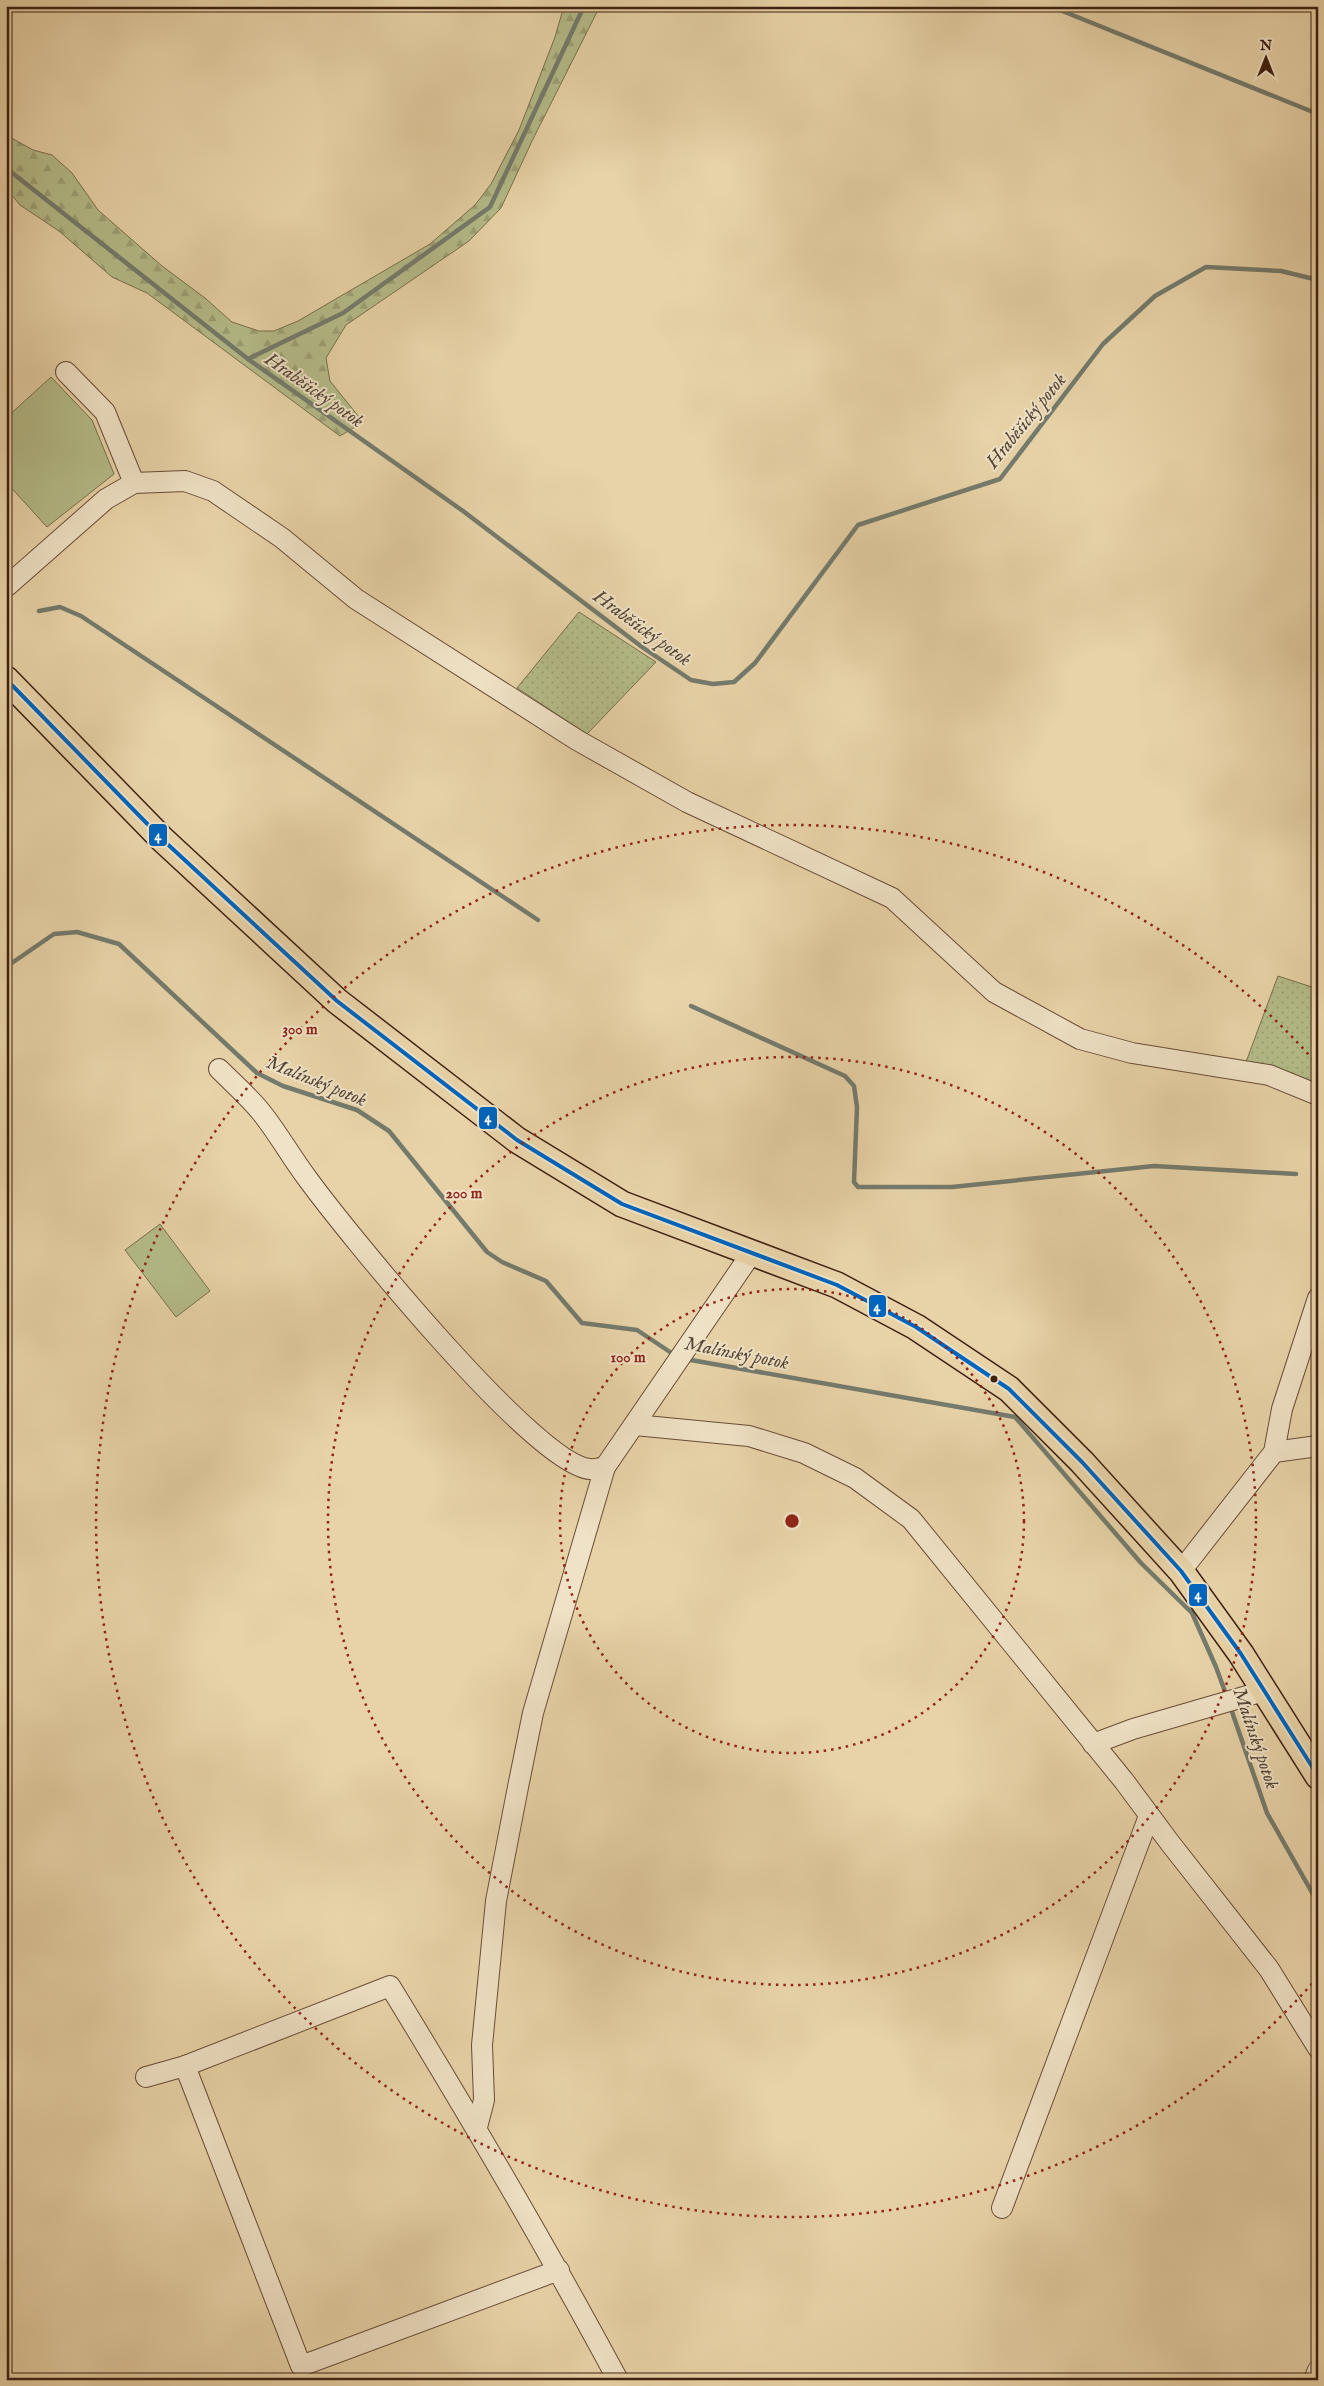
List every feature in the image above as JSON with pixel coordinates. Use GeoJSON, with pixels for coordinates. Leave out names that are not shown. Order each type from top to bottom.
{"type":"FeatureCollection","features":[{"type":"Feature","properties":{"kind":"main road"},"geometry":{"type":"LineString","coordinates":[[6,679],[162,839],[338,1001],[517,1140],[622,1204],[837,1285],[916,1327],[1009,1389],[1082,1462],[1181,1571],[1264,1691],[1318,1776]]}},
{"type":"Feature","properties":{"kind":"street"},"geometry":{"type":"LineString","coordinates":[[66,372],[105,412],[134,482]]}},
{"type":"Feature","properties":{"kind":"street"},"geometry":{"type":"LineString","coordinates":[[6,587],[106,499],[134,482],[185,481],[213,491],[282,538],[356,599],[577,740],[687,802],[892,898],[994,992],[1080,1039],[1132,1053],[1269,1075],[1318,1094]]}},
{"type":"Feature","properties":{"kind":"street"},"geometry":{"type":"LineString","coordinates":[[219,1069],[261,1112],[307,1179],[358,1245],[484,1388],[542,1442],[571,1462],[590,1470],[605,1467]]}},
{"type":"Feature","properties":{"kind":"street"},"geometry":{"type":"LineString","coordinates":[[476,2127],[484,2100],[482,2045],[496,1901],[516,1796],[534,1713],[605,1467],[751,1254]]}},
{"type":"Feature","properties":{"kind":"street"},"geometry":{"type":"LineString","coordinates":[[1181,1571],[1274,1452],[1282,1409],[1318,1298]]}},
{"type":"Feature","properties":{"kind":"street"},"geometry":{"type":"LineString","coordinates":[[635,1425],[749,1436],[804,1453],[855,1478],[911,1519],[1093,1744],[1269,1969],[1318,2048]]}},
{"type":"Feature","properties":{"kind":"street"},"geometry":{"type":"LineString","coordinates":[[1274,1452],[1318,1446]]}},
{"type":"Feature","properties":{"kind":"street"},"geometry":{"type":"LineString","coordinates":[[1093,1744],[1133,1729],[1232,1702],[1264,1691]]}},
{"type":"Feature","properties":{"kind":"street"},"geometry":{"type":"LineString","coordinates":[[1002,2208],[1149,1816]]}},
{"type":"Feature","properties":{"kind":"street"},"geometry":{"type":"LineString","coordinates":[[146,2078],[185,2066],[390,1986],[560,2270],[618,2380]]}},
{"type":"Feature","properties":{"kind":"street"},"geometry":{"type":"LineString","coordinates":[[185,2066],[300,2366],[560,2270]]}},
{"type":"Feature","properties":{"kind":"street"},"geometry":{"type":"LineString","coordinates":[[1314,2380],[1318,2370]]}},
{"type":"Feature","properties":{"kind":"green space"},"geometry":{"type":"Polygon","coordinates":[[[564,6],[600,6],[532,141],[501,208],[469,241],[346,325],[326,358],[330,381],[363,422],[340,436],[147,293],[112,277],[59,231],[20,205],[6,188],[6,135],[33,150],[52,155],[72,173],[98,210],[162,266],[205,298],[232,322],[259,331],[274,331],[298,321],[430,244],[475,205],[491,184],[519,130],[555,37],[564,6]]]}},
{"type":"Feature","properties":{"kind":"green space"},"geometry":{"type":"Polygon","coordinates":[[[51,377],[92,420],[114,474],[47,527],[6,482],[6,418],[51,377]]]}},
{"type":"Feature","properties":{"kind":"green space"},"geometry":{"type":"Polygon","coordinates":[[[579,612],[656,662],[587,734],[517,688],[579,612]]]}},
{"type":"Feature","properties":{"kind":"green space"},"geometry":{"type":"Polygon","coordinates":[[[1278,976],[1318,989],[1318,1087],[1246,1062],[1278,976]]]}},
{"type":"Feature","properties":{"kind":"green space"},"geometry":{"type":"Polygon","coordinates":[[[160,1224],[210,1291],[176,1317],[125,1250],[160,1224]]]}},
{"type":"Feature","properties":{"kind":"waterway"},"geometry":{"type":"LineString","coordinates":[[248,359],[343,313],[490,207],[584,6]]}},
{"type":"Feature","properties":{"kind":"waterway"},"geometry":{"type":"LineString","coordinates":[[1050,6],[1318,114]]}},
{"type":"Feature","properties":{"kind":"waterway","name":"Hraběšický potok"},"geometry":{"type":"LineString","coordinates":[[6,168],[248,359],[463,511],[642,647],[691,680],[713,684],[734,682],[755,663],[858,525],[1000,479],[1103,344],[1155,296],[1206,267],[1281,271],[1318,280]]}},
{"type":"Feature","properties":{"kind":"waterway"},"geometry":{"type":"LineString","coordinates":[[39,611],[60,607],[81,616],[538,920]]}},
{"type":"Feature","properties":{"kind":"waterway","name":"Malínský potok"},"geometry":{"type":"LineString","coordinates":[[6,967],[54,934],[77,932],[119,944],[257,1073],[283,1086],[357,1110],[389,1131],[487,1252],[502,1262],[546,1281],[582,1323],[637,1330],[676,1356]]}},
{"type":"Feature","properties":{"kind":"waterway"},"geometry":{"type":"LineString","coordinates":[[691,1006],[845,1076],[854,1086],[857,1107],[854,1182],[858,1187],[952,1187],[1154,1166],[1296,1174]]}},
{"type":"Feature","properties":{"kind":"waterway","name":"Malínský potok"},"geometry":{"type":"LineString","coordinates":[[685,1359],[1015,1417],[1141,1563],[1192,1613],[1227,1697]]}},
{"type":"Feature","properties":{"kind":"waterway","name":"Malínský potok"},"geometry":{"type":"LineString","coordinates":[[1230,1706],[1267,1813],[1318,1903]]}},
{"type":"Feature","properties":{"kind":"transit line","name":"4"},"geometry":{"type":"LineString","coordinates":[[6,679],[162,839],[337,1001],[517,1140],[622,1204],[837,1285],[916,1327],[1009,1389],[1082,1462],[1181,1571],[1241,1654],[1318,1776]]}}]}
